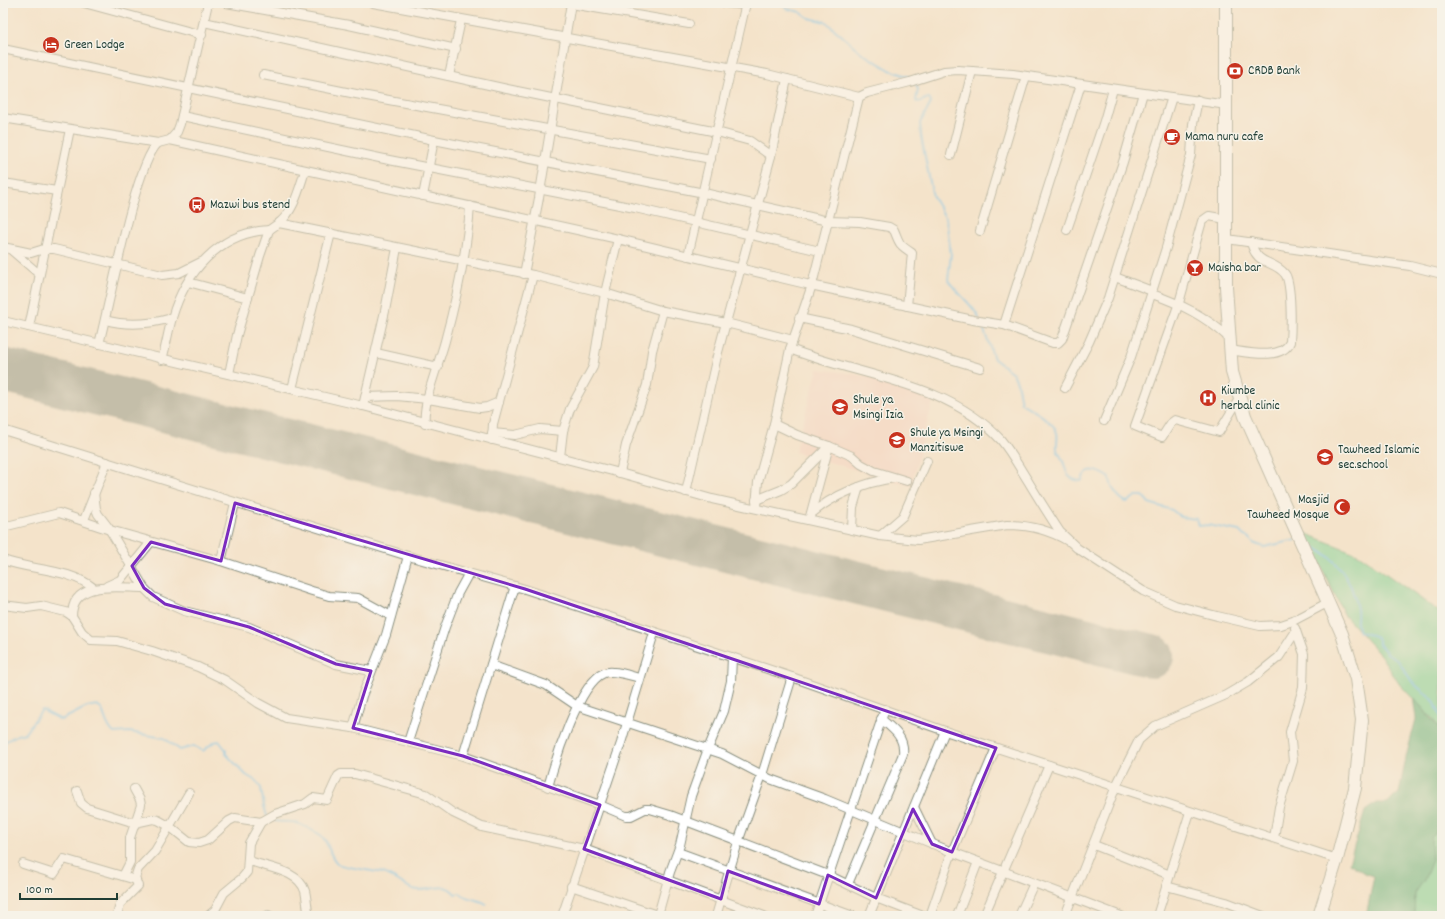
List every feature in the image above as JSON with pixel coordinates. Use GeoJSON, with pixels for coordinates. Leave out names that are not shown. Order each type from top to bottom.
{"type":"FeatureCollection","features":[{"type":"Feature","properties":{"kind":"highway"},"geometry":{"type":"LineString","coordinates":[[1226,3],[1226,219],[1228,337],[1232,372],[1238,399],[1329,602],[1349,654],[1356,679],[1362,720],[1355,788],[1337,859],[1319,916]]}},
{"type":"Feature","properties":{"kind":"street"},"geometry":{"type":"LineString","coordinates":[[84,3],[202,35]]}},
{"type":"Feature","properties":{"kind":"street"},"geometry":{"type":"LineString","coordinates":[[170,140],[176,132],[182,116],[202,35],[208,3]]}},
{"type":"Feature","properties":{"kind":"street"},"geometry":{"type":"LineString","coordinates":[[226,3],[350,25],[456,49]]}},
{"type":"Feature","properties":{"kind":"street"},"geometry":{"type":"LineString","coordinates":[[373,3],[732,68],[787,79],[859,97],[867,93],[921,79],[944,71],[972,70],[1026,76],[1227,105]]}},
{"type":"Feature","properties":{"kind":"street"},"geometry":{"type":"LineString","coordinates":[[688,256],[704,193],[746,4],[725,3]]}},
{"type":"Feature","properties":{"kind":"street"},"geometry":{"type":"LineString","coordinates":[[524,274],[551,128],[571,4],[689,24]]}},
{"type":"Feature","properties":{"kind":"street"},"geometry":{"type":"LineString","coordinates":[[450,76],[461,20]]}},
{"type":"Feature","properties":{"kind":"street"},"geometry":{"type":"LineString","coordinates":[[204,22],[450,76],[717,132],[750,141],[771,156]]}},
{"type":"Feature","properties":{"kind":"street"},"geometry":{"type":"LineString","coordinates":[[3,49],[434,140],[704,193],[828,221],[860,222],[889,227],[894,230],[899,244],[912,253],[913,257],[907,306]]}},
{"type":"Feature","properties":{"kind":"street"},"geometry":{"type":"LineString","coordinates":[[951,156],[972,70]]}},
{"type":"Feature","properties":{"kind":"street"},"geometry":{"type":"LineString","coordinates":[[264,75],[363,95],[711,158]]}},
{"type":"Feature","properties":{"kind":"street"},"geometry":{"type":"LineString","coordinates":[[980,231],[1026,76]]}},
{"type":"Feature","properties":{"kind":"street"},"geometry":{"type":"LineString","coordinates":[[686,492],[726,323],[771,156],[787,79]]}},
{"type":"Feature","properties":{"kind":"street"},"geometry":{"type":"LineString","coordinates":[[1004,325],[1081,84]]}},
{"type":"Feature","properties":{"kind":"street"},"geometry":{"type":"LineString","coordinates":[[1067,230],[1102,128],[1113,89]]}},
{"type":"Feature","properties":{"kind":"street"},"geometry":{"type":"LineString","coordinates":[[3,118],[158,143],[170,140],[618,239],[812,285],[972,320],[1004,325],[1053,343],[1058,343],[1062,339],[1123,162],[1143,93]]}},
{"type":"Feature","properties":{"kind":"street"},"geometry":{"type":"LineString","coordinates":[[756,504],[758,482],[774,424],[790,349],[799,318],[812,285],[859,97]]}},
{"type":"Feature","properties":{"kind":"street"},"geometry":{"type":"LineString","coordinates":[[1065,388],[1089,342],[1115,277],[1172,97]]}},
{"type":"Feature","properties":{"kind":"street"},"geometry":{"type":"LineString","coordinates":[[1104,421],[1131,357],[1188,170],[1198,100]]}},
{"type":"Feature","properties":{"kind":"street"},"geometry":{"type":"LineString","coordinates":[[182,116],[697,222],[820,251]]}},
{"type":"Feature","properties":{"kind":"street"},"geometry":{"type":"LineString","coordinates":[[29,326],[70,129]]}},
{"type":"Feature","properties":{"kind":"street"},"geometry":{"type":"LineString","coordinates":[[423,196],[434,140]]}},
{"type":"Feature","properties":{"kind":"street"},"geometry":{"type":"LineString","coordinates":[[99,344],[141,178],[152,150],[158,143]]}},
{"type":"Feature","properties":{"kind":"street"},"geometry":{"type":"LineString","coordinates":[[6,248],[31,253],[44,249],[59,250],[162,275],[179,272],[201,262],[220,246],[237,236],[250,232],[269,230],[284,219],[293,204],[305,171]]}},
{"type":"Feature","properties":{"kind":"street"},"geometry":{"type":"LineString","coordinates":[[3,183],[57,191]]}},
{"type":"Feature","properties":{"kind":"street"},"geometry":{"type":"LineString","coordinates":[[425,424],[425,410],[450,322],[463,262],[470,206]]}},
{"type":"Feature","properties":{"kind":"street"},"geometry":{"type":"LineString","coordinates":[[1226,219],[1209,216],[1202,221],[1179,304],[1135,426],[1162,438],[1170,423],[1175,420],[1219,432],[1238,399]]}},
{"type":"Feature","properties":{"kind":"street"},"geometry":{"type":"LineString","coordinates":[[279,223],[463,262],[533,275],[605,293],[663,310],[726,323],[793,340]]}},
{"type":"Feature","properties":{"kind":"street"},"geometry":{"type":"LineString","coordinates":[[229,374],[248,298],[269,230]]}},
{"type":"Feature","properties":{"kind":"street"},"geometry":{"type":"LineString","coordinates":[[292,389],[331,233]]}},
{"type":"Feature","properties":{"kind":"street"},"geometry":{"type":"LineString","coordinates":[[560,457],[563,431],[570,409],[593,367],[605,293],[618,239]]}},
{"type":"Feature","properties":{"kind":"street"},"geometry":{"type":"LineString","coordinates":[[1227,239],[1410,266],[1442,274]]}},
{"type":"Feature","properties":{"kind":"street"},"geometry":{"type":"LineString","coordinates":[[1229,350],[1269,353],[1280,352],[1288,348],[1290,342],[1288,280],[1281,270],[1256,255],[1251,242]]}},
{"type":"Feature","properties":{"kind":"street"},"geometry":{"type":"LineString","coordinates":[[6,248],[39,274]]}},
{"type":"Feature","properties":{"kind":"street"},"geometry":{"type":"LineString","coordinates":[[364,406],[397,248]]}},
{"type":"Feature","properties":{"kind":"street"},"geometry":{"type":"LineString","coordinates":[[162,360],[172,318],[188,282],[201,262]]}},
{"type":"Feature","properties":{"kind":"street"},"geometry":{"type":"LineString","coordinates":[[492,436],[499,402],[533,275]]}},
{"type":"Feature","properties":{"kind":"street"},"geometry":{"type":"LineString","coordinates":[[1115,277],[1179,304],[1208,320],[1228,337]]}},
{"type":"Feature","properties":{"kind":"street"},"geometry":{"type":"LineString","coordinates":[[188,282],[248,298]]}},
{"type":"Feature","properties":{"kind":"street"},"geometry":{"type":"LineString","coordinates":[[620,472],[626,445],[644,396],[652,351],[663,310]]}},
{"type":"Feature","properties":{"kind":"street"},"geometry":{"type":"LineString","coordinates":[[105,320],[122,323],[151,322],[172,318]]}},
{"type":"Feature","properties":{"kind":"street"},"geometry":{"type":"LineString","coordinates":[[799,318],[851,329],[980,368]]}},
{"type":"Feature","properties":{"kind":"street"},"geometry":{"type":"LineString","coordinates":[[3,321],[29,326],[162,360],[229,374],[364,406],[425,424],[492,436],[560,457],[620,472],[686,492],[756,504],[880,536],[918,540],[1007,525],[1022,525],[1054,533],[1154,597],[1175,605],[1260,626],[1281,625],[1293,621],[1329,602]]}},
{"type":"Feature","properties":{"kind":"street"},"geometry":{"type":"LineString","coordinates":[[790,349],[811,357],[860,370],[908,386],[957,406],[976,419],[1001,441],[1060,532],[1068,541]]}},
{"type":"Feature","properties":{"kind":"street"},"geometry":{"type":"LineString","coordinates":[[376,353],[438,367]]}},
{"type":"Feature","properties":{"kind":"street"},"geometry":{"type":"LineString","coordinates":[[366,397],[397,396],[428,399],[480,408],[499,402]]}},
{"type":"Feature","properties":{"kind":"street"},"geometry":{"type":"LineString","coordinates":[[774,424],[797,435],[852,456],[866,468],[908,481]]}},
{"type":"Feature","properties":{"kind":"street"},"geometry":{"type":"LineString","coordinates":[[492,436],[515,435],[540,429],[563,431]]}},
{"type":"Feature","properties":{"kind":"street"},"geometry":{"type":"LineString","coordinates":[[3,430],[408,556],[515,586],[654,633],[792,677],[996,748],[1337,859]]}},
{"type":"Feature","properties":{"kind":"street"},"geometry":{"type":"LineString","coordinates":[[756,504],[791,484],[829,446]]}},
{"type":"Feature","properties":{"kind":"street"},"geometry":{"type":"LineString","coordinates":[[810,517],[829,446]]}},
{"type":"Feature","properties":{"kind":"street"},"geometry":{"type":"LineString","coordinates":[[880,536],[903,516],[927,461]]}},
{"type":"Feature","properties":{"kind":"street"},"geometry":{"type":"LineString","coordinates":[[84,520],[106,462]]}},
{"type":"Feature","properties":{"kind":"street"},"geometry":{"type":"LineString","coordinates":[[810,517],[827,503],[859,487],[895,478]]}},
{"type":"Feature","properties":{"kind":"street"},"geometry":{"type":"LineString","coordinates":[[852,530],[853,506],[859,487]]}},
{"type":"Feature","properties":{"kind":"street"},"geometry":{"type":"LineString","coordinates":[[94,493],[96,509],[144,588],[153,597],[165,604],[184,611],[249,627],[336,664],[371,671]]}},
{"type":"Feature","properties":{"kind":"street"},"geometry":{"type":"LineString","coordinates":[[221,561],[235,503]]}},
{"type":"Feature","properties":{"kind":"street"},"geometry":{"type":"LineString","coordinates":[[3,527],[59,513],[84,520],[110,530],[221,561],[322,594],[358,598],[391,616]]}},
{"type":"Feature","properties":{"kind":"street"},"geometry":{"type":"LineString","coordinates":[[117,582],[151,542]]}},
{"type":"Feature","properties":{"kind":"street"},"geometry":{"type":"LineString","coordinates":[[353,728],[371,671],[391,616],[408,556]]}},
{"type":"Feature","properties":{"kind":"street"},"geometry":{"type":"LineString","coordinates":[[3,560],[68,576],[83,581],[98,589],[137,576]]}},
{"type":"Feature","properties":{"kind":"street"},"geometry":{"type":"LineString","coordinates":[[408,742],[445,627],[458,593],[469,573]]}},
{"type":"Feature","properties":{"kind":"street"},"geometry":{"type":"LineString","coordinates":[[463,756],[515,586]]}},
{"type":"Feature","properties":{"kind":"street"},"geometry":{"type":"LineString","coordinates":[[144,588],[98,589],[84,591],[77,596],[73,603],[72,616],[82,632],[91,640],[117,641],[198,667],[225,680],[258,703],[286,718],[353,728],[463,756],[600,805],[626,816],[631,816],[645,809],[650,809],[685,820],[738,842],[828,875],[903,912],[923,916]]}},
{"type":"Feature","properties":{"kind":"street"},"geometry":{"type":"LineString","coordinates":[[3,605],[27,608],[41,606],[72,616]]}},
{"type":"Feature","properties":{"kind":"street"},"geometry":{"type":"LineString","coordinates":[[1274,838],[1279,807],[1293,761],[1290,732],[1303,688],[1304,654],[1293,621]]}},
{"type":"Feature","properties":{"kind":"street"},"geometry":{"type":"LineString","coordinates":[[1066,916],[1116,786],[1137,744],[1144,735],[1155,726],[1226,695],[1248,682],[1279,657],[1296,631]]}},
{"type":"Feature","properties":{"kind":"street"},"geometry":{"type":"LineString","coordinates":[[562,916],[584,848],[600,805],[654,633]]}},
{"type":"Feature","properties":{"kind":"street"},"geometry":{"type":"LineString","coordinates":[[572,886],[659,916],[668,880],[678,852],[685,820],[708,749],[724,711],[731,681],[732,657]]}},
{"type":"Feature","properties":{"kind":"street"},"geometry":{"type":"LineString","coordinates":[[491,665],[546,685],[577,706],[734,759],[762,775],[850,809],[932,844],[1121,916]]}},
{"type":"Feature","properties":{"kind":"street"},"geometry":{"type":"LineString","coordinates":[[548,787],[560,744],[577,706],[597,676],[603,673],[613,672],[640,678]]}},
{"type":"Feature","properties":{"kind":"street"},"geometry":{"type":"LineString","coordinates":[[716,916],[728,871],[762,775],[792,677]]}},
{"type":"Feature","properties":{"kind":"street"},"geometry":{"type":"LineString","coordinates":[[814,916],[885,709]]}},
{"type":"Feature","properties":{"kind":"street"},"geometry":{"type":"LineString","coordinates":[[848,884],[876,820],[904,749],[900,736],[881,719]]}},
{"type":"Feature","properties":{"kind":"street"},"geometry":{"type":"LineString","coordinates":[[870,916],[876,898],[945,731]]}},
{"type":"Feature","properties":{"kind":"street"},"geometry":{"type":"LineString","coordinates":[[930,916],[952,852],[996,748]]}},
{"type":"Feature","properties":{"kind":"street"},"geometry":{"type":"LineString","coordinates":[[984,916],[1049,765]]}},
{"type":"Feature","properties":{"kind":"street"},"geometry":{"type":"LineString","coordinates":[[208,916],[214,910],[224,893],[245,875],[249,843],[261,822],[275,814],[308,803],[313,798],[327,800],[338,776],[342,774],[354,774],[426,794],[453,813],[482,827],[584,848],[764,916]]}},
{"type":"Feature","properties":{"kind":"street"},"geometry":{"type":"LineString","coordinates":[[123,876],[130,862],[129,842],[141,805],[134,789]]}},
{"type":"Feature","properties":{"kind":"street"},"geometry":{"type":"LineString","coordinates":[[77,791],[81,803],[87,808],[135,823],[153,819],[170,826],[189,842],[199,843],[208,840],[229,821],[235,818],[261,822]]}},
{"type":"Feature","properties":{"kind":"street"},"geometry":{"type":"LineString","coordinates":[[117,916],[120,904],[138,886],[136,880],[138,869],[152,856],[188,793]]}},
{"type":"Feature","properties":{"kind":"street"},"geometry":{"type":"LineString","coordinates":[[914,807],[932,844]]}},
{"type":"Feature","properties":{"kind":"street"},"geometry":{"type":"LineString","coordinates":[[1157,916],[1190,812]]}},
{"type":"Feature","properties":{"kind":"street"},"geometry":{"type":"LineString","coordinates":[[1094,844],[1170,875]]}},
{"type":"Feature","properties":{"kind":"street"},"geometry":{"type":"LineString","coordinates":[[678,852],[853,916]]}},
{"type":"Feature","properties":{"kind":"street"},"geometry":{"type":"LineString","coordinates":[[23,864],[54,874],[64,859],[136,880]]}},
{"type":"Feature","properties":{"kind":"street"},"geometry":{"type":"LineString","coordinates":[[248,860],[287,873],[295,878],[305,891],[310,916]]}},
{"type":"Feature","properties":{"kind":"street"},"geometry":{"type":"LineString","coordinates":[[957,916],[978,862]]}},
{"type":"Feature","properties":{"kind":"street"},"geometry":{"type":"LineString","coordinates":[[1019,916],[1034,883]]}},
{"type":"Feature","properties":{"kind":"street"},"geometry":{"type":"LineString","coordinates":[[1166,886],[1226,902],[1263,916]]}},
{"type":"Feature","properties":{"kind":"highlighted area"},"geometry":{"type":"Polygon","coordinates":[[[235,503],[525,589],[996,748],[952,852],[932,844],[913,809],[876,898],[828,875],[819,904],[728,871],[721,899],[584,849],[600,805],[463,756],[353,728],[371,671],[336,664],[249,627],[165,604],[144,588],[132,566],[151,542],[221,561],[235,503]]]}},
{"type":"Feature","properties":{"kind":"shaded area"},"geometry":{"type":"Polygon","coordinates":[[[818,369],[880,378],[933,400],[911,486],[795,452],[818,369]]]}},
{"type":"Feature","properties":{"kind":"green space"},"geometry":{"type":"Polygon","coordinates":[[[1305,533],[1360,555],[1442,614],[1442,732],[1432,718],[1400,685],[1381,656],[1345,616],[1305,533]]]}},
{"type":"Feature","properties":{"kind":"green space"},"geometry":{"type":"Polygon","coordinates":[[[1413,697],[1442,732],[1442,826],[1431,838],[1432,860],[1424,880],[1415,893],[1414,916],[1366,916],[1374,876],[1364,873],[1349,863],[1365,811],[1376,803],[1387,803],[1399,793],[1406,757],[1416,719],[1413,697]]]}},
{"type":"Feature","properties":{"kind":"green space"},"geometry":{"type":"Polygon","coordinates":[[[1442,826],[1442,916],[1414,916],[1415,893],[1424,880],[1432,860],[1431,838],[1442,826]]]}},
{"type":"Feature","properties":{"kind":"waterway"},"geometry":{"type":"LineString","coordinates":[[783,3],[785,8],[800,12],[809,18],[826,22],[863,54],[890,70],[912,78]]}},
{"type":"Feature","properties":{"kind":"waterway"},"geometry":{"type":"LineString","coordinates":[[915,83],[918,89],[916,101],[918,102],[929,98],[931,103],[920,123],[921,136],[933,197],[946,219],[951,254],[948,280],[979,318]]}},
{"type":"Feature","properties":{"kind":"waterway"},"geometry":{"type":"LineString","coordinates":[[982,324],[994,359],[1013,373],[1017,382],[1021,403],[1035,411],[1051,423],[1056,429],[1057,450],[1067,473],[1071,478],[1081,481],[1085,474],[1089,471],[1098,472],[1110,478],[1111,485],[1115,492],[1127,502],[1136,496],[1143,496],[1149,503],[1172,510],[1181,517],[1197,519],[1199,526],[1208,525],[1239,531],[1244,536],[1250,538],[1253,543],[1264,547],[1296,540]]}},
{"type":"Feature","properties":{"kind":"waterway"},"geometry":{"type":"LineString","coordinates":[[1307,544],[1334,561],[1347,578],[1355,598],[1359,632],[1375,636],[1379,640],[1379,644],[1388,654],[1397,659],[1413,683],[1434,701],[1442,720]]}},
{"type":"Feature","properties":{"kind":"waterway"},"geometry":{"type":"LineString","coordinates":[[3,743],[17,735],[25,733],[42,710],[61,720],[87,707],[97,705],[102,710],[110,729],[114,733],[129,732],[164,738],[180,750],[194,746],[203,751],[214,742],[219,741],[226,750],[226,754],[246,775],[256,781],[261,788],[267,816]]}},
{"type":"Feature","properties":{"kind":"waterway"},"geometry":{"type":"LineString","coordinates":[[270,819],[297,823],[319,834],[323,837],[332,857],[338,864],[383,873],[413,889],[425,890],[441,887],[446,888],[455,894],[460,893],[463,896],[486,904]]}},
{"type":"Feature","properties":{"kind":"runway"},"geometry":{"type":"LineString","coordinates":[[3,370],[1152,656]]}},
{"type":"Feature","properties":{"kind":"place","name":"Green Lodge"},"geometry":{"type":"Point","coordinates":[51,45]}},
{"type":"Feature","properties":{"kind":"place","name":"CRDB Bank"},"geometry":{"type":"Point","coordinates":[1235,71]}},
{"type":"Feature","properties":{"kind":"place","name":"Mama nuru cafe"},"geometry":{"type":"Point","coordinates":[1172,137]}},
{"type":"Feature","properties":{"kind":"place","name":"Mazwi bus stend"},"geometry":{"type":"Point","coordinates":[197,205]}},
{"type":"Feature","properties":{"kind":"place","name":"Maisha bar"},"geometry":{"type":"Point","coordinates":[1195,268]}},
{"type":"Feature","properties":{"kind":"place","name":"Kiumbe herbal clinic"},"geometry":{"type":"Point","coordinates":[1208,398]}},
{"type":"Feature","properties":{"kind":"place","name":"Shule ya Msingi Izia"},"geometry":{"type":"Point","coordinates":[840,407]}},
{"type":"Feature","properties":{"kind":"place","name":"Shule ya Msingi Manzitiswe"},"geometry":{"type":"Point","coordinates":[897,440]}},
{"type":"Feature","properties":{"kind":"place","name":"Tawheed Islamic sec.school"},"geometry":{"type":"Point","coordinates":[1325,457]}},
{"type":"Feature","properties":{"kind":"place","name":"Masjid Tawheed Mosque"},"geometry":{"type":"Point","coordinates":[1342,507]}}]}
